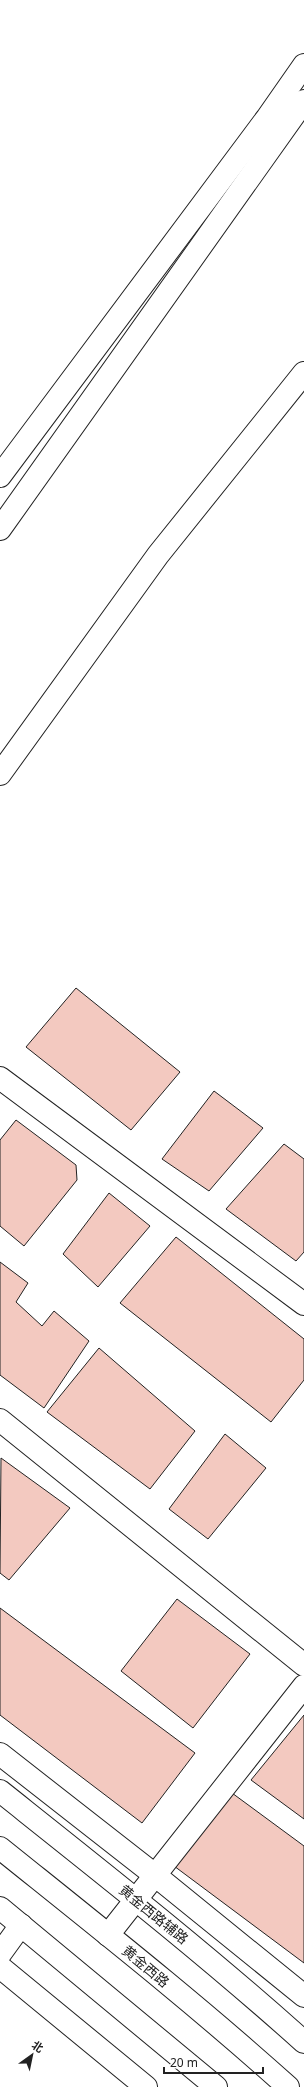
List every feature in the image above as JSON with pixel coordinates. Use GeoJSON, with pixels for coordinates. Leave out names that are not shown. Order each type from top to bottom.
{"type":"FeatureCollection","features":[{"type":"Feature","properties":{"kind":"main road"},"geometry":{"type":"LineString","coordinates":[[0,476],[267,118],[304,65]]}},
{"type":"Feature","properties":{"kind":"main road"},"geometry":{"type":"LineString","coordinates":[[0,529],[304,101]]}},
{"type":"Feature","properties":{"kind":"main road"},"geometry":{"type":"LineString","coordinates":[[0,774],[158,555],[304,373]]}},
{"type":"Feature","properties":{"kind":"main road"},"geometry":{"type":"LineString","coordinates":[[0,1078],[304,1304]]}},
{"type":"Feature","properties":{"kind":"main road"},"geometry":{"type":"LineString","coordinates":[[0,1420],[304,1665]]}},
{"type":"Feature","properties":{"kind":"main road"},"geometry":{"type":"LineString","coordinates":[[108,1935],[156,1876],[304,1686]]}},
{"type":"Feature","properties":{"kind":"main road"},"geometry":{"type":"LineString","coordinates":[[0,1754],[156,1876],[304,1996]]}},
{"type":"Feature","properties":{"kind":"main road","name":"黄金西路辅路"},"geometry":{"type":"LineString","coordinates":[[0,1791],[241,1986],[304,2042]]}},
{"type":"Feature","properties":{"kind":"main road","name":"黄金西路"},"geometry":{"type":"LineString","coordinates":[[0,1848],[108,1935],[250,2053],[288,2087]]}},
{"type":"Feature","properties":{"kind":"main road"},"geometry":{"type":"LineString","coordinates":[[0,1908],[216,2087]]}},
{"type":"Feature","properties":{"kind":"main road"},"geometry":{"type":"LineString","coordinates":[[0,1954],[21,1925]]}},
{"type":"Feature","properties":{"kind":"main road"},"geometry":{"type":"LineString","coordinates":[[0,1967],[146,2087]]}},
{"type":"Feature","properties":{"kind":"building"},"geometry":{"type":"Polygon","coordinates":[[[76,988],[180,1072],[131,1130],[26,1047],[76,988]]]}},
{"type":"Feature","properties":{"kind":"building"},"geometry":{"type":"Polygon","coordinates":[[[214,1091],[263,1128],[209,1191],[162,1159],[214,1091]]]}},
{"type":"Feature","properties":{"kind":"building"},"geometry":{"type":"Polygon","coordinates":[[[16,1120],[76,1165],[77,1180],[24,1246],[0,1226],[0,1140],[16,1120]]]}},
{"type":"Feature","properties":{"kind":"building"},"geometry":{"type":"Polygon","coordinates":[[[284,1144],[304,1159],[304,1252],[296,1261],[226,1209],[284,1144]]]}},
{"type":"Feature","properties":{"kind":"building"},"geometry":{"type":"Polygon","coordinates":[[[109,1193],[150,1226],[98,1287],[63,1254],[109,1193]]]}},
{"type":"Feature","properties":{"kind":"building"},"geometry":{"type":"Polygon","coordinates":[[[176,1237],[304,1339],[304,1380],[271,1422],[120,1303],[176,1237]]]}},
{"type":"Feature","properties":{"kind":"building"},"geometry":{"type":"Polygon","coordinates":[[[0,1262],[28,1283],[16,1302],[42,1326],[54,1311],[89,1341],[44,1408],[0,1375],[0,1262]]]}},
{"type":"Feature","properties":{"kind":"building"},"geometry":{"type":"Polygon","coordinates":[[[99,1348],[195,1431],[150,1489],[47,1412],[99,1348]]]}},
{"type":"Feature","properties":{"kind":"building"},"geometry":{"type":"Polygon","coordinates":[[[225,1434],[266,1468],[208,1539],[169,1509],[225,1434]]]}},
{"type":"Feature","properties":{"kind":"building"},"geometry":{"type":"Polygon","coordinates":[[[1,1458],[70,1508],[9,1580],[0,1573],[1,1458]]]}},
{"type":"Feature","properties":{"kind":"building"},"geometry":{"type":"Polygon","coordinates":[[[177,1599],[250,1654],[193,1728],[121,1671],[177,1599]]]}},
{"type":"Feature","properties":{"kind":"building"},"geometry":{"type":"Polygon","coordinates":[[[0,1608],[195,1753],[142,1823],[0,1715],[0,1608]]]}},
{"type":"Feature","properties":{"kind":"building"},"geometry":{"type":"Polygon","coordinates":[[[304,1715],[304,1819],[251,1780],[304,1715]]]}},
{"type":"Feature","properties":{"kind":"building"},"geometry":{"type":"Polygon","coordinates":[[[232,1793],[304,1846],[304,1963],[174,1866],[232,1793]]]}}]}
